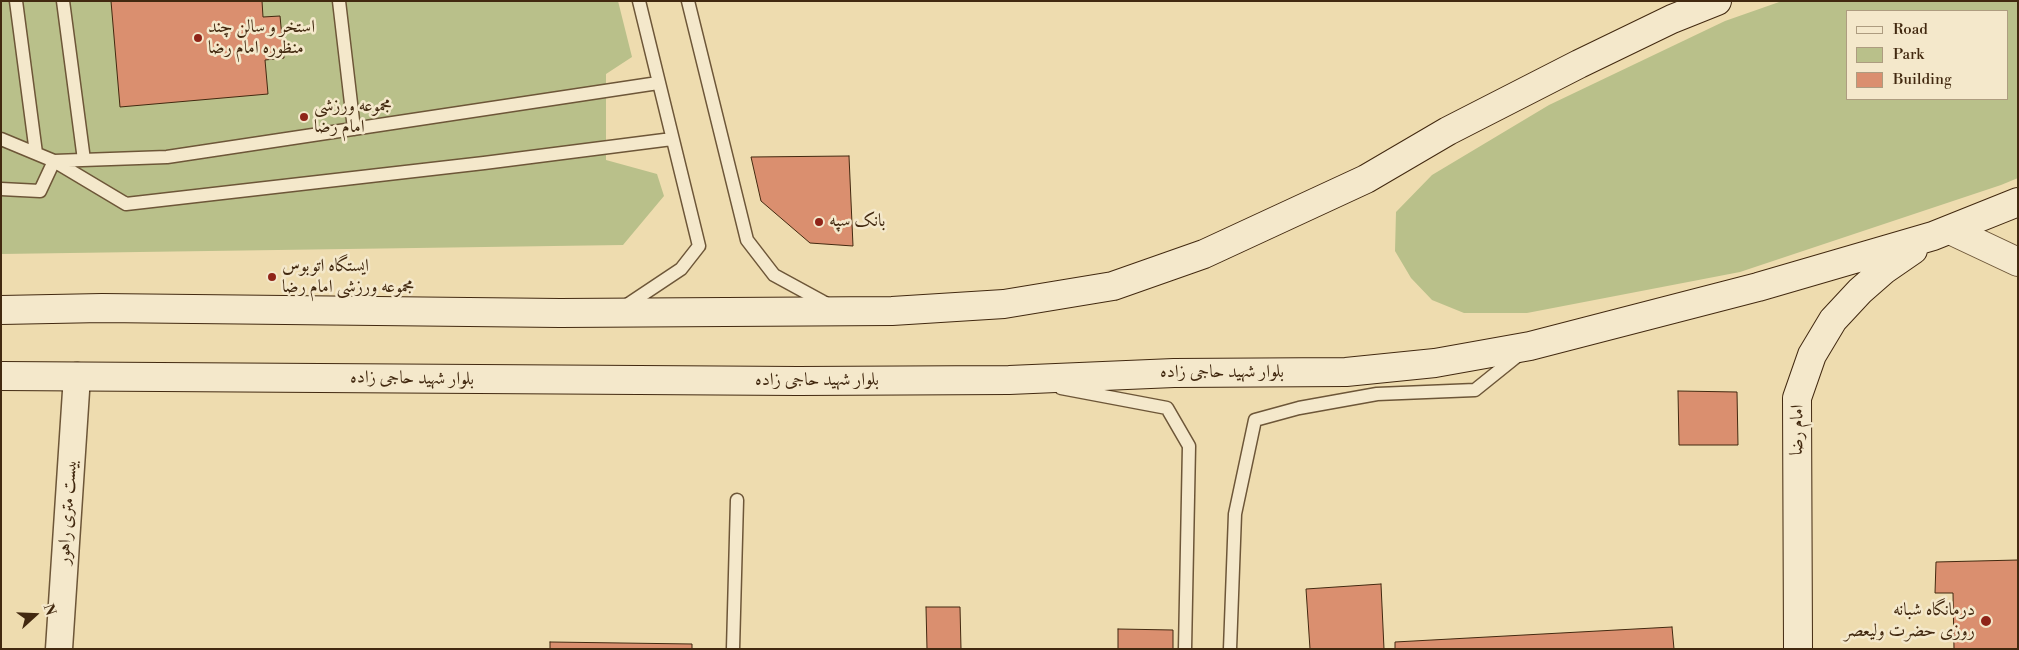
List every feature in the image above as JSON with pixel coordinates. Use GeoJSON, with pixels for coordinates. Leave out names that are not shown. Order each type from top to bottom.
{"type":"FeatureCollection","features":[{"type":"Feature","properties":{"kind":"main road"},"geometry":{"type":"LineString","coordinates":[[1,310],[102,308],[617,312],[892,311],[1004,304],[1112,286],[1204,254],[1366,178],[1448,131],[1672,19],[1717,1]]}},
{"type":"Feature","properties":{"kind":"main road"},"geometry":{"type":"LineString","coordinates":[[1941,233],[2018,202]]}},
{"type":"Feature","properties":{"kind":"main road"},"geometry":{"type":"LineString","coordinates":[[1941,233],[2018,262]]}},
{"type":"Feature","properties":{"kind":"main road","name":"بلوار شهید حاجی زاده"},"geometry":{"type":"LineString","coordinates":[[1,376],[570,381],[1009,380],[1174,373],[1346,372],[1435,363],[1530,346],[1758,287],[1941,233]]}},
{"type":"Feature","properties":{"kind":"main road","name":"امام رضا"},"geometry":{"type":"LineString","coordinates":[[1798,649],[1798,398],[1812,355],[1833,320],[1860,291],[1884,270],[1941,233]]}},
{"type":"Feature","properties":{"kind":"main road"},"geometry":{"type":"LineString","coordinates":[[1,301],[102,308]]}},
{"type":"Feature","properties":{"kind":"street","name":"بیست متری راهور"},"geometry":{"type":"LineString","coordinates":[[59,649],[77,376]]}},
{"type":"Feature","properties":{"kind":"lane"},"geometry":{"type":"LineString","coordinates":[[16,1],[36,153]]}},
{"type":"Feature","properties":{"kind":"lane"},"geometry":{"type":"LineString","coordinates":[[63,1],[84,160]]}},
{"type":"Feature","properties":{"kind":"lane"},"geometry":{"type":"LineString","coordinates":[[340,1],[354,129]]}},
{"type":"Feature","properties":{"kind":"lane"},"geometry":{"type":"LineString","coordinates":[[617,312],[681,269],[699,246],[638,1]]}},
{"type":"Feature","properties":{"kind":"lane"},"geometry":{"type":"LineString","coordinates":[[688,1],[747,240],[774,275],[840,311]]}},
{"type":"Feature","properties":{"kind":"lane"},"geometry":{"type":"LineString","coordinates":[[54,161],[167,157],[658,83]]}},
{"type":"Feature","properties":{"kind":"lane"},"geometry":{"type":"LineString","coordinates":[[1,139],[54,161],[126,204],[493,162],[672,139]]}},
{"type":"Feature","properties":{"kind":"lane"},"geometry":{"type":"LineString","coordinates":[[1,188],[40,191],[54,161]]}},
{"type":"Feature","properties":{"kind":"lane"},"geometry":{"type":"LineString","coordinates":[[1230,649],[1235,514],[1255,420],[1299,408],[1377,394],[1475,390],[1530,346]]}},
{"type":"Feature","properties":{"kind":"lane"},"geometry":{"type":"LineString","coordinates":[[1009,380],[1167,408],[1189,446],[1185,649]]}},
{"type":"Feature","properties":{"kind":"lane"},"geometry":{"type":"LineString","coordinates":[[733,649],[737,500]]}},
{"type":"Feature","properties":{"kind":"green space","name":"مجموعه ورزشی امام رضا"},"geometry":{"type":"Polygon","coordinates":[[[1,1],[618,1],[632,57],[606,74],[606,160],[657,174],[664,196],[623,245],[1,254],[1,1]]]}},
{"type":"Feature","properties":{"kind":"green space"},"geometry":{"type":"Polygon","coordinates":[[[1782,1],[2018,1],[2018,178],[1740,272],[1527,313],[1464,313],[1432,300],[1411,278],[1395,251],[1396,212],[1432,175],[1549,105],[1725,21],[1782,1]]]}},
{"type":"Feature","properties":{"kind":"building","name":"استخر و سالن چند منظوره امام رضا"},"geometry":{"type":"Polygon","coordinates":[[[111,1],[262,1],[263,17],[280,16],[284,58],[265,60],[268,94],[120,107],[111,1]]]}},
{"type":"Feature","properties":{"kind":"building","name":"بانک سپه"},"geometry":{"type":"Polygon","coordinates":[[[849,156],[853,246],[810,243],[761,201],[751,157],[849,156]]]}},
{"type":"Feature","properties":{"kind":"building"},"geometry":{"type":"Polygon","coordinates":[[[1678,391],[1737,392],[1738,445],[1679,445],[1678,391]]]}},
{"type":"Feature","properties":{"kind":"building","name":"درمانگاه شبانه روزی حضرت ولیعصر"},"geometry":{"type":"Polygon","coordinates":[[[2018,560],[2018,649],[1954,649],[1953,593],[1935,593],[1936,562],[2018,560]]]}},
{"type":"Feature","properties":{"kind":"building"},"geometry":{"type":"Polygon","coordinates":[[[1381,584],[1384,649],[1310,649],[1306,589],[1381,584]]]}},
{"type":"Feature","properties":{"kind":"building"},"geometry":{"type":"Polygon","coordinates":[[[926,607],[960,607],[961,649],[927,649],[926,607]]]}},
{"type":"Feature","properties":{"kind":"building"},"geometry":{"type":"Polygon","coordinates":[[[1672,627],[1674,649],[1395,649],[1395,642],[1672,627]]]}},
{"type":"Feature","properties":{"kind":"building"},"geometry":{"type":"Polygon","coordinates":[[[1118,629],[1173,630],[1173,649],[1118,649],[1118,629]]]}},
{"type":"Feature","properties":{"kind":"building"},"geometry":{"type":"Polygon","coordinates":[[[550,642],[692,644],[692,649],[550,649],[550,642]]]}},
{"type":"Feature","properties":{"kind":"place","name":"استخر و سالن چند منظوره امام رضا"},"geometry":{"type":"Point","coordinates":[198,38]}},
{"type":"Feature","properties":{"kind":"place","name":"مجموعه ورزشی امام رضا"},"geometry":{"type":"Point","coordinates":[304,117]}},
{"type":"Feature","properties":{"kind":"place","name":"بانک سپه"},"geometry":{"type":"Point","coordinates":[819,222]}},
{"type":"Feature","properties":{"kind":"place","name":"ایستگاه اتوبوس مجموعه ورزشی امام رضا"},"geometry":{"type":"Point","coordinates":[272,277]}},
{"type":"Feature","properties":{"kind":"place","name":"درمانگاه شبانه روزی حضرت ولیعصر"},"geometry":{"type":"Point","coordinates":[1986,621]}}]}
